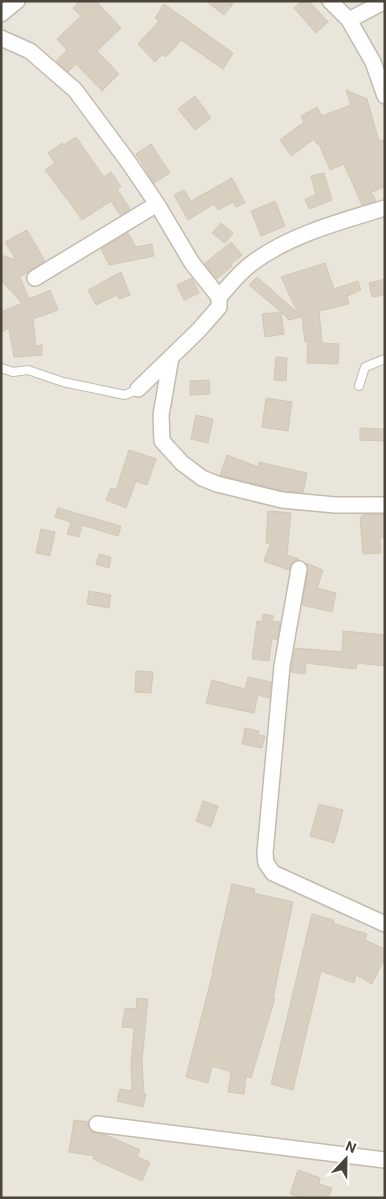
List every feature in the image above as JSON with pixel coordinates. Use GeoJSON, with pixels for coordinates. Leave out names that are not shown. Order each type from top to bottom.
{"type":"FeatureCollection","features":[{"type":"Feature","properties":{"kind":"street"},"geometry":{"type":"LineString","coordinates":[[1,14],[17,1]]}},
{"type":"Feature","properties":{"kind":"street"},"geometry":{"type":"LineString","coordinates":[[330,1],[349,20],[373,62],[385,96]]}},
{"type":"Feature","properties":{"kind":"street"},"geometry":{"type":"LineString","coordinates":[[349,20],[385,2]]}},
{"type":"Feature","properties":{"kind":"street"},"geometry":{"type":"LineString","coordinates":[[1,38],[30,51],[75,90],[157,204],[192,263],[219,297]]}},
{"type":"Feature","properties":{"kind":"street"},"geometry":{"type":"LineString","coordinates":[[36,278],[157,204]]}},
{"type":"Feature","properties":{"kind":"street"},"geometry":{"type":"LineString","coordinates":[[138,389],[198,331],[218,306],[219,297],[249,265],[277,246],[340,222],[385,208]]}},
{"type":"Feature","properties":{"kind":"street"},"geometry":{"type":"LineString","coordinates":[[171,357],[161,415],[162,440],[182,463],[202,478],[217,484],[282,500],[335,505],[385,505]]}},
{"type":"Feature","properties":{"kind":"street"},"geometry":{"type":"LineString","coordinates":[[299,569],[282,666],[265,853],[266,863],[273,873],[385,924]]}},
{"type":"Feature","properties":{"kind":"street"},"geometry":{"type":"LineString","coordinates":[[97,1124],[385,1160]]}},
{"type":"Feature","properties":{"kind":"lane"},"geometry":{"type":"LineString","coordinates":[[359,386],[365,367],[385,359]]}},
{"type":"Feature","properties":{"kind":"lane"},"geometry":{"type":"LineString","coordinates":[[1,368],[13,372],[28,370],[63,382],[124,395],[138,389]]}},
{"type":"Feature","properties":{"kind":"shaded area"},"geometry":{"type":"Polygon","coordinates":[[[1,1],[385,1],[385,1198],[1,1198],[1,1]]]}},
{"type":"Feature","properties":{"kind":"building"},"geometry":{"type":"Polygon","coordinates":[[[80,1],[96,1],[121,28],[97,51],[119,74],[102,91],[76,64],[68,72],[56,61],[67,50],[57,39],[81,16],[73,8],[80,1]]]}},
{"type":"Feature","properties":{"kind":"building"},"geometry":{"type":"Polygon","coordinates":[[[206,1],[235,1],[224,15],[206,1]]]}},
{"type":"Feature","properties":{"kind":"building"},"geometry":{"type":"Polygon","coordinates":[[[302,1],[309,1],[328,22],[316,33],[294,8],[302,1]]]}},
{"type":"Feature","properties":{"kind":"building"},"geometry":{"type":"Polygon","coordinates":[[[164,4],[233,53],[223,69],[181,40],[166,57],[163,54],[155,62],[138,44],[159,21],[155,18],[164,4]]]}},
{"type":"Feature","properties":{"kind":"building"},"geometry":{"type":"Polygon","coordinates":[[[346,90],[367,99],[379,141],[385,140],[385,187],[371,192],[376,201],[362,205],[344,164],[330,170],[319,144],[314,139],[291,156],[280,140],[304,122],[301,116],[317,107],[322,116],[351,105],[346,90]]]}},
{"type":"Feature","properties":{"kind":"building"},"geometry":{"type":"Polygon","coordinates":[[[195,96],[211,118],[195,130],[178,109],[195,96]]]}},
{"type":"Feature","properties":{"kind":"building"},"geometry":{"type":"Polygon","coordinates":[[[76,137],[104,177],[111,172],[121,187],[117,189],[130,209],[120,215],[111,201],[82,220],[45,170],[55,163],[48,153],[62,143],[64,145],[76,137]]]}},
{"type":"Feature","properties":{"kind":"building"},"geometry":{"type":"Polygon","coordinates":[[[151,144],[170,173],[154,183],[136,154],[151,144]]]}},
{"type":"Feature","properties":{"kind":"building"},"geometry":{"type":"Polygon","coordinates":[[[324,173],[332,200],[309,209],[305,199],[316,195],[311,176],[324,173]]]}},
{"type":"Feature","properties":{"kind":"building"},"geometry":{"type":"Polygon","coordinates":[[[232,178],[245,203],[236,207],[233,202],[218,210],[214,204],[188,220],[174,195],[184,190],[191,201],[232,178]]]}},
{"type":"Feature","properties":{"kind":"building"},"geometry":{"type":"Polygon","coordinates":[[[275,201],[285,226],[261,236],[251,211],[275,201]]]}},
{"type":"Feature","properties":{"kind":"building"},"geometry":{"type":"Polygon","coordinates":[[[221,223],[233,233],[225,243],[212,233],[221,223]]]}},
{"type":"Feature","properties":{"kind":"building"},"geometry":{"type":"Polygon","coordinates":[[[27,230],[45,261],[20,277],[29,299],[50,290],[58,310],[33,319],[36,346],[42,345],[42,355],[14,357],[9,328],[1,332],[1,312],[22,303],[1,280],[1,255],[16,260],[5,242],[27,230]]]}},
{"type":"Feature","properties":{"kind":"building"},"geometry":{"type":"Polygon","coordinates":[[[128,233],[136,247],[152,244],[154,256],[109,265],[101,249],[128,233]]]}},
{"type":"Feature","properties":{"kind":"building"},"geometry":{"type":"Polygon","coordinates":[[[231,242],[242,255],[217,279],[204,264],[231,242]]]}},
{"type":"Feature","properties":{"kind":"building"},"geometry":{"type":"Polygon","coordinates":[[[325,263],[334,289],[358,281],[361,290],[347,296],[349,304],[319,311],[322,343],[339,344],[338,364],[307,363],[308,341],[305,342],[302,317],[289,320],[249,285],[257,277],[298,313],[281,277],[325,263]]]}},
{"type":"Feature","properties":{"kind":"building"},"geometry":{"type":"Polygon","coordinates":[[[121,272],[130,295],[119,299],[117,295],[96,305],[88,290],[121,272]]]}},
{"type":"Feature","properties":{"kind":"building"},"geometry":{"type":"Polygon","coordinates":[[[192,278],[199,293],[184,300],[177,285],[192,278]]]}},
{"type":"Feature","properties":{"kind":"building"},"geometry":{"type":"Polygon","coordinates":[[[385,279],[385,295],[372,297],[369,283],[385,279]]]}},
{"type":"Feature","properties":{"kind":"building"},"geometry":{"type":"Polygon","coordinates":[[[281,312],[284,334],[265,337],[262,314],[281,312]]]}},
{"type":"Feature","properties":{"kind":"building"},"geometry":{"type":"Polygon","coordinates":[[[276,357],[287,358],[286,381],[274,380],[276,357]]]}},
{"type":"Feature","properties":{"kind":"building"},"geometry":{"type":"Polygon","coordinates":[[[209,380],[210,394],[190,395],[190,381],[209,380]]]}},
{"type":"Feature","properties":{"kind":"building"},"geometry":{"type":"Polygon","coordinates":[[[266,398],[292,402],[288,431],[262,427],[266,398]]]}},
{"type":"Feature","properties":{"kind":"building"},"geometry":{"type":"Polygon","coordinates":[[[196,415],[213,419],[208,443],[191,439],[196,415]]]}},
{"type":"Feature","properties":{"kind":"building"},"geometry":{"type":"Polygon","coordinates":[[[360,428],[385,429],[385,441],[360,440],[360,428]]]}},
{"type":"Feature","properties":{"kind":"building"},"geometry":{"type":"Polygon","coordinates":[[[129,450],[156,459],[147,485],[136,481],[126,508],[106,500],[111,488],[116,490],[129,450]]]}},
{"type":"Feature","properties":{"kind":"building"},"geometry":{"type":"Polygon","coordinates":[[[227,455],[258,467],[259,462],[307,473],[303,493],[284,491],[220,475],[227,455]]]}},
{"type":"Feature","properties":{"kind":"building"},"geometry":{"type":"Polygon","coordinates":[[[58,508],[121,526],[118,536],[82,525],[79,537],[67,534],[71,522],[55,517],[58,508]]]}},
{"type":"Feature","properties":{"kind":"building"},"geometry":{"type":"Polygon","coordinates":[[[268,511],[291,513],[287,555],[299,559],[292,563],[289,570],[264,561],[271,543],[266,543],[268,511]]]}},
{"type":"Feature","properties":{"kind":"building"},"geometry":{"type":"Polygon","coordinates":[[[385,514],[385,538],[380,537],[381,553],[363,554],[360,519],[362,515],[385,514]]]}},
{"type":"Feature","properties":{"kind":"building"},"geometry":{"type":"Polygon","coordinates":[[[41,529],[55,532],[50,556],[36,553],[41,529]]]}},
{"type":"Feature","properties":{"kind":"building"},"geometry":{"type":"Polygon","coordinates":[[[99,554],[111,557],[109,568],[96,564],[99,554]]]}},
{"type":"Feature","properties":{"kind":"building"},"geometry":{"type":"Polygon","coordinates":[[[306,563],[323,570],[317,588],[336,593],[332,612],[302,605],[308,571],[306,563]]]}},
{"type":"Feature","properties":{"kind":"building"},"geometry":{"type":"Polygon","coordinates":[[[89,591],[111,595],[109,608],[87,604],[89,591]]]}},
{"type":"Feature","properties":{"kind":"building"},"geometry":{"type":"Polygon","coordinates":[[[263,614],[274,616],[272,621],[280,622],[277,640],[272,638],[269,661],[252,659],[257,621],[262,622],[263,614]]]}},
{"type":"Feature","properties":{"kind":"building"},"geometry":{"type":"Polygon","coordinates":[[[343,631],[385,635],[385,666],[357,663],[356,669],[306,663],[305,674],[291,672],[295,648],[342,652],[343,631]]]}},
{"type":"Feature","properties":{"kind":"building"},"geometry":{"type":"Polygon","coordinates":[[[136,671],[153,672],[151,693],[135,692],[136,671]]]}},
{"type":"Feature","properties":{"kind":"building"},"geometry":{"type":"Polygon","coordinates":[[[248,677],[271,682],[269,698],[258,695],[254,713],[206,703],[212,680],[245,689],[248,677]]]}},
{"type":"Feature","properties":{"kind":"building"},"geometry":{"type":"Polygon","coordinates":[[[245,728],[259,731],[258,735],[265,736],[262,748],[242,744],[245,728]]]}},
{"type":"Feature","properties":{"kind":"building"},"geometry":{"type":"Polygon","coordinates":[[[203,801],[218,806],[211,827],[196,821],[203,801]]]}},
{"type":"Feature","properties":{"kind":"building"},"geometry":{"type":"Polygon","coordinates":[[[319,804],[343,810],[334,843],[310,836],[319,804]]]}},
{"type":"Feature","properties":{"kind":"building"},"geometry":{"type":"Polygon","coordinates":[[[232,884],[255,889],[254,893],[293,902],[273,998],[275,998],[251,1078],[246,1076],[244,1094],[228,1092],[231,1072],[212,1066],[208,1083],[186,1077],[213,972],[232,884]]]}},
{"type":"Feature","properties":{"kind":"building"},"geometry":{"type":"Polygon","coordinates":[[[312,914],[334,920],[333,923],[367,934],[365,940],[385,949],[385,958],[372,984],[356,975],[354,983],[321,971],[293,1090],[271,1084],[312,914]]]}},
{"type":"Feature","properties":{"kind":"building"},"geometry":{"type":"Polygon","coordinates":[[[137,998],[148,999],[142,1061],[144,1094],[146,1094],[143,1107],[117,1101],[120,1089],[132,1091],[131,1064],[134,1028],[122,1027],[125,1008],[136,1009],[137,998]]]}},
{"type":"Feature","properties":{"kind":"building"},"geometry":{"type":"Polygon","coordinates":[[[74,1120],[88,1122],[88,1127],[92,1132],[106,1135],[140,1150],[137,1157],[150,1162],[142,1181],[93,1159],[94,1156],[69,1152],[74,1120]]]}},
{"type":"Feature","properties":{"kind":"building"},"geometry":{"type":"Polygon","coordinates":[[[298,1170],[320,1178],[319,1184],[332,1188],[328,1198],[301,1198],[290,1194],[298,1170]]]}}]}
